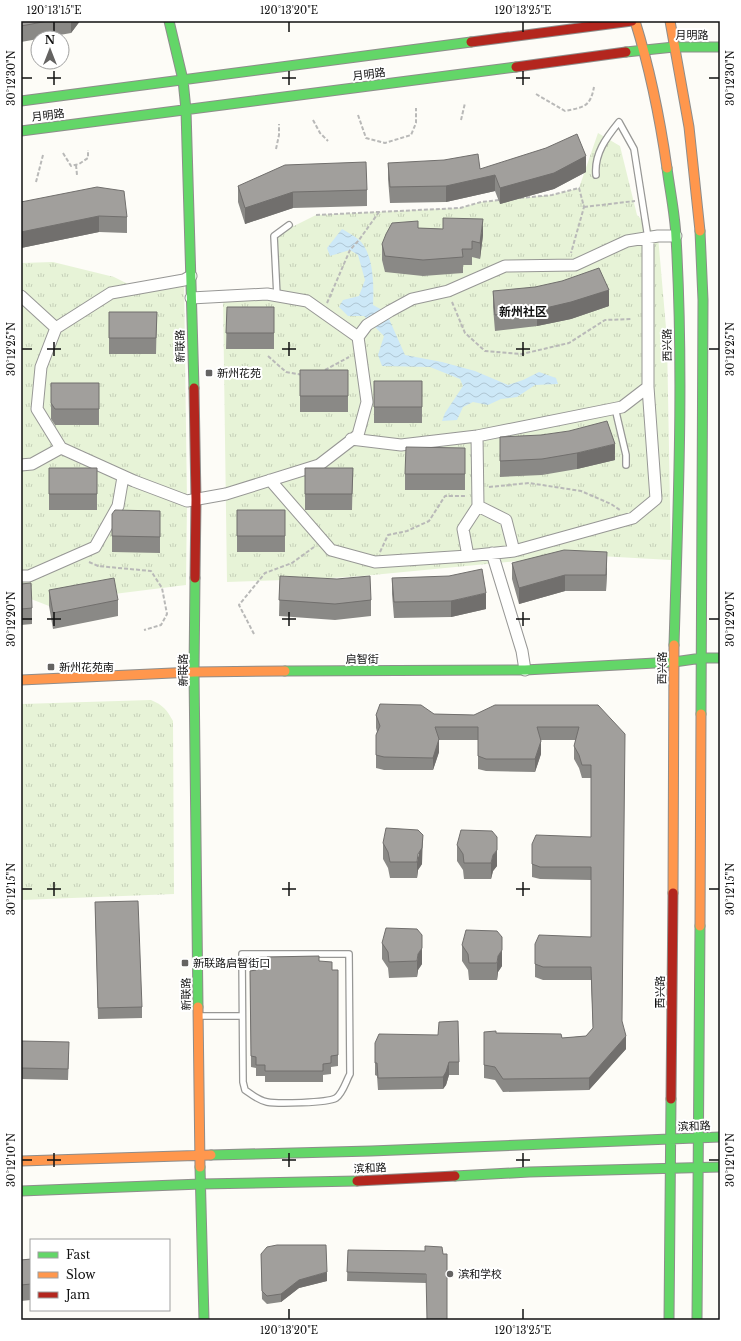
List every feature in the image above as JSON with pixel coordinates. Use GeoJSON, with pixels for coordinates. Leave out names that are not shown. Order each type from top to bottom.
{"type":"FeatureCollection","features":[{"type":"Feature","properties":{"kind":"main road","name":"新联路"},"geometry":{"type":"LineString","coordinates":[[169,21],[183,80],[186,110],[191,276],[196,500],[194,672],[200,1184],[204,1320]]}},
{"type":"Feature","properties":{"kind":"main road","name":"月明路"},"geometry":{"type":"LineString","coordinates":[[21,101],[634,21]]}},
{"type":"Feature","properties":{"kind":"main road","name":"西兴路"},"geometry":{"type":"LineString","coordinates":[[634,21],[644,50],[661,128],[676,236],[680,418],[674,662],[669,1320]]}},
{"type":"Feature","properties":{"kind":"main road"},"geometry":{"type":"LineString","coordinates":[[670,21],[689,127],[699,216],[703,300],[697,1320]]}},
{"type":"Feature","properties":{"kind":"main road","name":"月明路"},"geometry":{"type":"LineString","coordinates":[[21,131],[644,50],[674,47],[720,47]]}},
{"type":"Feature","properties":{"kind":"main road","name":"启智街"},"geometry":{"type":"LineString","coordinates":[[21,680],[194,672],[526,670],[720,658]]}},
{"type":"Feature","properties":{"kind":"main road","name":"滨和路"},"geometry":{"type":"LineString","coordinates":[[21,1161],[371,1151],[720,1137]]}},
{"type":"Feature","properties":{"kind":"main road","name":"滨和路"},"geometry":{"type":"LineString","coordinates":[[21,1191],[200,1184],[332,1182],[529,1172],[720,1167]]}},
{"type":"Feature","properties":{"kind":"street"},"geometry":{"type":"LineString","coordinates":[[191,276],[184,280],[111,293],[56,328],[41,367],[36,409],[61,448],[123,477],[187,501],[226,494],[318,465],[358,434],[366,402],[358,337],[367,325],[390,310],[412,299],[448,292],[505,266],[575,265],[627,241],[676,236]]}},
{"type":"Feature","properties":{"kind":"street"},"geometry":{"type":"LineString","coordinates":[[270,480],[330,550],[375,562],[468,556],[514,551],[633,518],[656,499],[648,387],[648,238]]}},
{"type":"Feature","properties":{"kind":"street"},"geometry":{"type":"LineString","coordinates":[[191,298],[267,294],[307,301],[358,337]]}},
{"type":"Feature","properties":{"kind":"street"},"geometry":{"type":"LineString","coordinates":[[21,296],[56,328]]}},
{"type":"Feature","properties":{"kind":"street"},"geometry":{"type":"LineString","coordinates":[[351,439],[401,445],[477,436],[622,407],[648,387]]}},
{"type":"Feature","properties":{"kind":"street"},"geometry":{"type":"LineString","coordinates":[[468,556],[463,528],[478,496],[477,436]]}},
{"type":"Feature","properties":{"kind":"street"},"geometry":{"type":"LineString","coordinates":[[21,465],[32,464],[61,448]]}},
{"type":"Feature","properties":{"kind":"street"},"geometry":{"type":"LineString","coordinates":[[21,576],[29,576],[95,547],[118,506],[123,477]]}},
{"type":"Feature","properties":{"kind":"street"},"geometry":{"type":"LineString","coordinates":[[478,496],[506,520],[514,551]]}},
{"type":"Feature","properties":{"kind":"street"},"geometry":{"type":"LineString","coordinates":[[492,553],[522,651],[526,670]]}},
{"type":"Feature","properties":{"kind":"lane"},"geometry":{"type":"LineString","coordinates":[[596,175],[595,164],[605,139],[619,122],[634,149],[648,238]]}},
{"type":"Feature","properties":{"kind":"lane"},"geometry":{"type":"LineString","coordinates":[[277,296],[274,236],[289,225]]}},
{"type":"Feature","properties":{"kind":"lane"},"geometry":{"type":"LineString","coordinates":[[615,408],[626,455],[626,465]]}},
{"type":"Feature","properties":{"kind":"lane"},"geometry":{"type":"LineString","coordinates":[[242,954],[350,954],[350,1074],[344,1087],[336,1098],[323,1102],[269,1102],[258,1099],[245,1090],[243,1082],[242,1016],[242,954]]}},
{"type":"Feature","properties":{"kind":"lane"},"geometry":{"type":"LineString","coordinates":[[198,1016],[242,1016]]}},
{"type":"Feature","properties":{"kind":"path"},"geometry":{"type":"LineString","coordinates":[[536,94],[565,111],[585,106],[592,97],[594,88]]}},
{"type":"Feature","properties":{"kind":"path"},"geometry":{"type":"LineString","coordinates":[[461,120],[465,103]]}},
{"type":"Feature","properties":{"kind":"path"},"geometry":{"type":"LineString","coordinates":[[358,115],[366,138],[385,143],[411,135],[416,123],[416,108]]}},
{"type":"Feature","properties":{"kind":"path"},"geometry":{"type":"LineString","coordinates":[[313,120],[320,133],[328,141]]}},
{"type":"Feature","properties":{"kind":"path"},"geometry":{"type":"LineString","coordinates":[[276,149],[279,135],[279,124]]}},
{"type":"Feature","properties":{"kind":"path"},"geometry":{"type":"LineString","coordinates":[[63,153],[70,166],[79,164],[88,158],[88,150]]}},
{"type":"Feature","properties":{"kind":"path"},"geometry":{"type":"LineString","coordinates":[[36,182],[43,155]]}},
{"type":"Feature","properties":{"kind":"path"},"geometry":{"type":"LineString","coordinates":[[76,165],[77,175]]}},
{"type":"Feature","properties":{"kind":"path"},"geometry":{"type":"LineString","coordinates":[[520,198],[552,195],[579,188],[584,207],[568,265]]}},
{"type":"Feature","properties":{"kind":"path"},"geometry":{"type":"LineString","coordinates":[[316,215],[460,208],[481,202],[504,200]]}},
{"type":"Feature","properties":{"kind":"path"},"geometry":{"type":"LineString","coordinates":[[584,207],[642,200]]}},
{"type":"Feature","properties":{"kind":"path"},"geometry":{"type":"LineString","coordinates":[[322,312],[336,286],[350,250],[379,212]]}},
{"type":"Feature","properties":{"kind":"path"},"geometry":{"type":"LineString","coordinates":[[448,292],[465,333],[485,351],[522,354],[569,343],[605,320],[631,318]]}},
{"type":"Feature","properties":{"kind":"path"},"geometry":{"type":"LineString","coordinates":[[321,373],[360,350]]}},
{"type":"Feature","properties":{"kind":"path"},"geometry":{"type":"LineString","coordinates":[[268,356],[286,372],[308,375]]}},
{"type":"Feature","properties":{"kind":"path"},"geometry":{"type":"LineString","coordinates":[[375,562],[388,535],[407,531],[429,520],[445,496],[478,496],[528,483],[581,491],[611,504],[633,518]]}},
{"type":"Feature","properties":{"kind":"path"},"geometry":{"type":"LineString","coordinates":[[254,634],[239,605],[265,572],[292,563],[323,541]]}},
{"type":"Feature","properties":{"kind":"path"},"geometry":{"type":"LineString","coordinates":[[75,556],[98,566],[151,571],[162,588],[167,614],[162,625],[144,630]]}},
{"type":"Feature","properties":{"kind":"green space"},"geometry":{"type":"Polygon","coordinates":[[[598,133],[620,146],[637,215],[658,236],[667,339],[671,560],[581,555],[362,576],[227,582],[223,296],[277,295],[274,236],[316,215],[460,208],[481,202],[552,195],[579,188],[598,133]]]}},
{"type":"Feature","properties":{"kind":"green space"},"geometry":{"type":"Polygon","coordinates":[[[53,262],[114,277],[136,288],[184,280],[187,501],[186,585],[114,594],[49,606],[31,599],[21,600],[21,263],[53,262]]]}},
{"type":"Feature","properties":{"kind":"green space"},"geometry":{"type":"Polygon","coordinates":[[[151,700],[164,708],[173,721],[174,894],[21,900],[21,704],[151,700]]]}},
{"type":"Feature","properties":{"kind":"water"},"geometry":{"type":"Polygon","coordinates":[[[342,229],[358,239],[367,252],[372,270],[373,305],[386,312],[405,355],[442,362],[475,371],[508,385],[539,372],[556,378],[558,384],[535,385],[517,397],[501,399],[488,405],[473,402],[463,407],[457,420],[442,421],[445,413],[463,386],[460,379],[430,367],[382,366],[378,355],[384,336],[364,316],[348,316],[339,307],[343,300],[359,296],[365,280],[358,255],[350,250],[330,256],[327,248],[342,229]]]}},
{"type":"Feature","properties":{"kind":"building"},"geometry":{"type":"Polygon","coordinates":[[[21,21],[48,21],[21,26],[21,21]]]}},
{"type":"Feature","properties":{"kind":"building"},"geometry":{"type":"Polygon","coordinates":[[[577,134],[586,156],[554,173],[500,188],[495,175],[446,186],[390,187],[388,163],[444,160],[478,154],[480,169],[546,148],[577,134]]]}},
{"type":"Feature","properties":{"kind":"building"},"geometry":{"type":"Polygon","coordinates":[[[366,162],[367,190],[293,192],[245,208],[238,186],[285,165],[366,162]]]}},
{"type":"Feature","properties":{"kind":"building"},"geometry":{"type":"Polygon","coordinates":[[[97,187],[124,191],[127,217],[99,216],[21,232],[21,202],[97,187]]]}},
{"type":"Feature","properties":{"kind":"building"},"geometry":{"type":"Polygon","coordinates":[[[443,218],[483,219],[480,243],[472,241],[472,249],[462,249],[463,257],[423,260],[385,256],[382,244],[392,223],[418,221],[418,228],[443,229],[443,218]]]}},
{"type":"Feature","properties":{"kind":"building"},"geometry":{"type":"Polygon","coordinates":[[[599,268],[609,290],[571,302],[537,310],[495,315],[493,291],[535,287],[562,281],[599,268]]]}},
{"type":"Feature","properties":{"kind":"building"},"geometry":{"type":"Polygon","coordinates":[[[227,307],[274,307],[274,333],[226,333],[227,307]]]}},
{"type":"Feature","properties":{"kind":"building"},"geometry":{"type":"Polygon","coordinates":[[[109,312],[157,312],[156,338],[109,338],[109,312]]]}},
{"type":"Feature","properties":{"kind":"building"},"geometry":{"type":"Polygon","coordinates":[[[300,370],[348,370],[348,396],[300,396],[300,370]]]}},
{"type":"Feature","properties":{"kind":"building"},"geometry":{"type":"Polygon","coordinates":[[[374,381],[422,381],[422,407],[374,407],[374,381]]]}},
{"type":"Feature","properties":{"kind":"building"},"geometry":{"type":"Polygon","coordinates":[[[51,383],[99,383],[99,409],[55,409],[51,403],[51,383]]]}},
{"type":"Feature","properties":{"kind":"building"},"geometry":{"type":"Polygon","coordinates":[[[607,421],[615,444],[542,459],[500,461],[500,437],[541,435],[569,431],[607,421]]]}},
{"type":"Feature","properties":{"kind":"building"},"geometry":{"type":"Polygon","coordinates":[[[406,447],[465,448],[465,474],[405,474],[406,447]]]}},
{"type":"Feature","properties":{"kind":"building"},"geometry":{"type":"Polygon","coordinates":[[[49,468],[97,468],[97,494],[49,494],[49,468]]]}},
{"type":"Feature","properties":{"kind":"building"},"geometry":{"type":"Polygon","coordinates":[[[305,468],[353,468],[352,494],[305,494],[305,468]]]}},
{"type":"Feature","properties":{"kind":"building"},"geometry":{"type":"Polygon","coordinates":[[[115,510],[160,511],[160,537],[112,536],[112,514],[115,510]]]}},
{"type":"Feature","properties":{"kind":"building"},"geometry":{"type":"Polygon","coordinates":[[[237,510],[285,510],[285,536],[237,536],[237,510]]]}},
{"type":"Feature","properties":{"kind":"building"},"geometry":{"type":"Polygon","coordinates":[[[564,550],[607,552],[606,575],[565,575],[519,588],[512,563],[564,550]]]}},
{"type":"Feature","properties":{"kind":"building"},"geometry":{"type":"Polygon","coordinates":[[[482,569],[486,593],[451,601],[394,602],[392,578],[449,576],[482,569]]]}},
{"type":"Feature","properties":{"kind":"building"},"geometry":{"type":"Polygon","coordinates":[[[280,576],[337,579],[370,576],[371,600],[335,604],[279,600],[280,576]]]}},
{"type":"Feature","properties":{"kind":"building"},"geometry":{"type":"Polygon","coordinates":[[[114,578],[118,600],[53,613],[49,590],[114,578]]]}},
{"type":"Feature","properties":{"kind":"building"},"geometry":{"type":"Polygon","coordinates":[[[31,583],[32,608],[21,609],[21,584],[31,583]]]}},
{"type":"Feature","properties":{"kind":"building"},"geometry":{"type":"Polygon","coordinates":[[[380,704],[421,705],[434,714],[474,715],[495,705],[598,705],[625,734],[622,1021],[626,1036],[589,1078],[503,1079],[495,1067],[484,1065],[484,1032],[496,1031],[496,1033],[561,1034],[562,1038],[586,1036],[593,1028],[591,967],[543,967],[535,964],[535,944],[539,935],[591,937],[591,867],[540,867],[532,864],[532,844],[536,835],[591,837],[591,765],[582,765],[574,746],[579,727],[537,727],[541,741],[535,759],[486,759],[478,756],[478,727],[435,727],[439,739],[433,758],[384,757],[376,755],[376,735],[380,726],[376,715],[380,704]]]}},
{"type":"Feature","properties":{"kind":"building"},"geometry":{"type":"Polygon","coordinates":[[[386,828],[418,830],[423,835],[422,848],[418,854],[417,862],[390,862],[388,852],[383,843],[386,828]]]}},
{"type":"Feature","properties":{"kind":"building"},"geometry":{"type":"Polygon","coordinates":[[[461,830],[492,831],[497,837],[497,850],[493,855],[491,863],[464,863],[463,854],[457,845],[461,830]]]}},
{"type":"Feature","properties":{"kind":"building"},"geometry":{"type":"Polygon","coordinates":[[[138,901],[142,1007],[98,1008],[95,902],[138,901]]]}},
{"type":"Feature","properties":{"kind":"building"},"geometry":{"type":"Polygon","coordinates":[[[386,928],[417,929],[422,935],[422,948],[418,954],[417,961],[389,962],[388,952],[382,943],[386,928]]]}},
{"type":"Feature","properties":{"kind":"building"},"geometry":{"type":"Polygon","coordinates":[[[466,930],[497,931],[502,937],[502,950],[498,956],[497,963],[469,963],[468,954],[462,945],[466,930]]]}},
{"type":"Feature","properties":{"kind":"building"},"geometry":{"type":"Polygon","coordinates":[[[319,956],[319,961],[332,962],[332,970],[338,970],[338,1055],[331,1056],[331,1063],[323,1064],[323,1071],[265,1071],[265,1065],[256,1065],[256,1057],[251,1056],[250,971],[256,970],[256,962],[267,962],[267,957],[319,956]]]}},
{"type":"Feature","properties":{"kind":"building"},"geometry":{"type":"Polygon","coordinates":[[[458,1021],[459,1062],[449,1062],[443,1077],[378,1078],[377,1063],[375,1063],[375,1043],[379,1034],[438,1035],[439,1022],[458,1021]]]}},
{"type":"Feature","properties":{"kind":"building"},"geometry":{"type":"Polygon","coordinates":[[[21,1041],[69,1042],[68,1069],[21,1068],[21,1041]]]}},
{"type":"Feature","properties":{"kind":"building"},"geometry":{"type":"Polygon","coordinates":[[[277,1245],[326,1245],[327,1272],[299,1280],[281,1294],[267,1296],[262,1291],[261,1254],[267,1247],[277,1245]]]}},
{"type":"Feature","properties":{"kind":"building"},"geometry":{"type":"Polygon","coordinates":[[[425,1246],[442,1247],[443,1254],[447,1254],[447,1320],[427,1320],[426,1274],[347,1272],[348,1250],[425,1251],[425,1246]]]}},
{"type":"Feature","properties":{"kind":"building"},"geometry":{"type":"Polygon","coordinates":[[[30,1259],[30,1284],[21,1285],[21,1260],[30,1259]]]}},
{"type":"Feature","properties":{"kind":"traffic: fast"},"geometry":{"type":"LineString","coordinates":[[169,21],[183,80],[186,110],[194,388]]}},
{"type":"Feature","properties":{"kind":"traffic: fast"},"geometry":{"type":"LineString","coordinates":[[21,101],[471,42]]}},
{"type":"Feature","properties":{"kind":"traffic: fast"},"geometry":{"type":"LineString","coordinates":[[626,52],[674,47],[720,47]]}},
{"type":"Feature","properties":{"kind":"traffic: fast"},"geometry":{"type":"LineString","coordinates":[[21,131],[516,67]]}},
{"type":"Feature","properties":{"kind":"traffic: fast"},"geometry":{"type":"LineString","coordinates":[[667,168],[674,211],[680,339],[680,441],[674,645]]}},
{"type":"Feature","properties":{"kind":"traffic: fast"},"geometry":{"type":"LineString","coordinates":[[700,231],[703,300],[701,714]]}},
{"type":"Feature","properties":{"kind":"traffic: fast"},"geometry":{"type":"LineString","coordinates":[[195,578],[194,672],[198,1007]]}},
{"type":"Feature","properties":{"kind":"traffic: fast"},"geometry":{"type":"LineString","coordinates":[[285,671],[525,670],[720,658]]}},
{"type":"Feature","properties":{"kind":"traffic: fast"},"geometry":{"type":"LineString","coordinates":[[697,1320],[700,926]]}},
{"type":"Feature","properties":{"kind":"traffic: fast"},"geometry":{"type":"LineString","coordinates":[[669,1320],[671,1099]]}},
{"type":"Feature","properties":{"kind":"traffic: fast"},"geometry":{"type":"LineString","coordinates":[[211,1155],[371,1151],[720,1137]]}},
{"type":"Feature","properties":{"kind":"traffic: fast"},"geometry":{"type":"LineString","coordinates":[[200,1167],[204,1320]]}},
{"type":"Feature","properties":{"kind":"traffic: fast"},"geometry":{"type":"LineString","coordinates":[[455,1176],[529,1172],[720,1167]]}},
{"type":"Feature","properties":{"kind":"traffic: fast"},"geometry":{"type":"LineString","coordinates":[[21,1191],[201,1184],[357,1181]]}},
{"type":"Feature","properties":{"kind":"traffic: slow"},"geometry":{"type":"LineString","coordinates":[[635,21],[654,94],[667,168]]}},
{"type":"Feature","properties":{"kind":"traffic: slow"},"geometry":{"type":"LineString","coordinates":[[670,21],[689,127],[700,231]]}},
{"type":"Feature","properties":{"kind":"traffic: slow"},"geometry":{"type":"LineString","coordinates":[[673,893],[674,645]]}},
{"type":"Feature","properties":{"kind":"traffic: slow"},"geometry":{"type":"LineString","coordinates":[[21,680],[194,672],[285,671]]}},
{"type":"Feature","properties":{"kind":"traffic: slow"},"geometry":{"type":"LineString","coordinates":[[700,926],[701,714]]}},
{"type":"Feature","properties":{"kind":"traffic: slow"},"geometry":{"type":"LineString","coordinates":[[198,1007],[200,1167]]}},
{"type":"Feature","properties":{"kind":"traffic: slow"},"geometry":{"type":"LineString","coordinates":[[21,1161],[211,1155]]}},
{"type":"Feature","properties":{"kind":"traffic: jam"},"geometry":{"type":"LineString","coordinates":[[471,42],[632,21]]}},
{"type":"Feature","properties":{"kind":"traffic: jam"},"geometry":{"type":"LineString","coordinates":[[516,67],[626,52]]}},
{"type":"Feature","properties":{"kind":"traffic: jam"},"geometry":{"type":"LineString","coordinates":[[194,388],[196,500],[195,578]]}},
{"type":"Feature","properties":{"kind":"traffic: jam"},"geometry":{"type":"LineString","coordinates":[[671,1099],[673,893]]}},
{"type":"Feature","properties":{"kind":"traffic: jam"},"geometry":{"type":"LineString","coordinates":[[357,1181],[455,1176]]}},
{"type":"Feature","properties":{"kind":"place","name":"新州花苑"},"geometry":{"type":"Point","coordinates":[209,373]}},
{"type":"Feature","properties":{"kind":"place","name":"新州花苑南"},"geometry":{"type":"Point","coordinates":[51,667]}},
{"type":"Feature","properties":{"kind":"place","name":"新联路启智街口"},"geometry":{"type":"Point","coordinates":[185,963]}},
{"type":"Feature","properties":{"kind":"place","name":"滨和学校"},"geometry":{"type":"Point","coordinates":[450,1274]}},
{"type":"Feature","properties":{"kind":"district","name":"新州社区"},"geometry":{"type":"Point","coordinates":[523,311]}}]}
